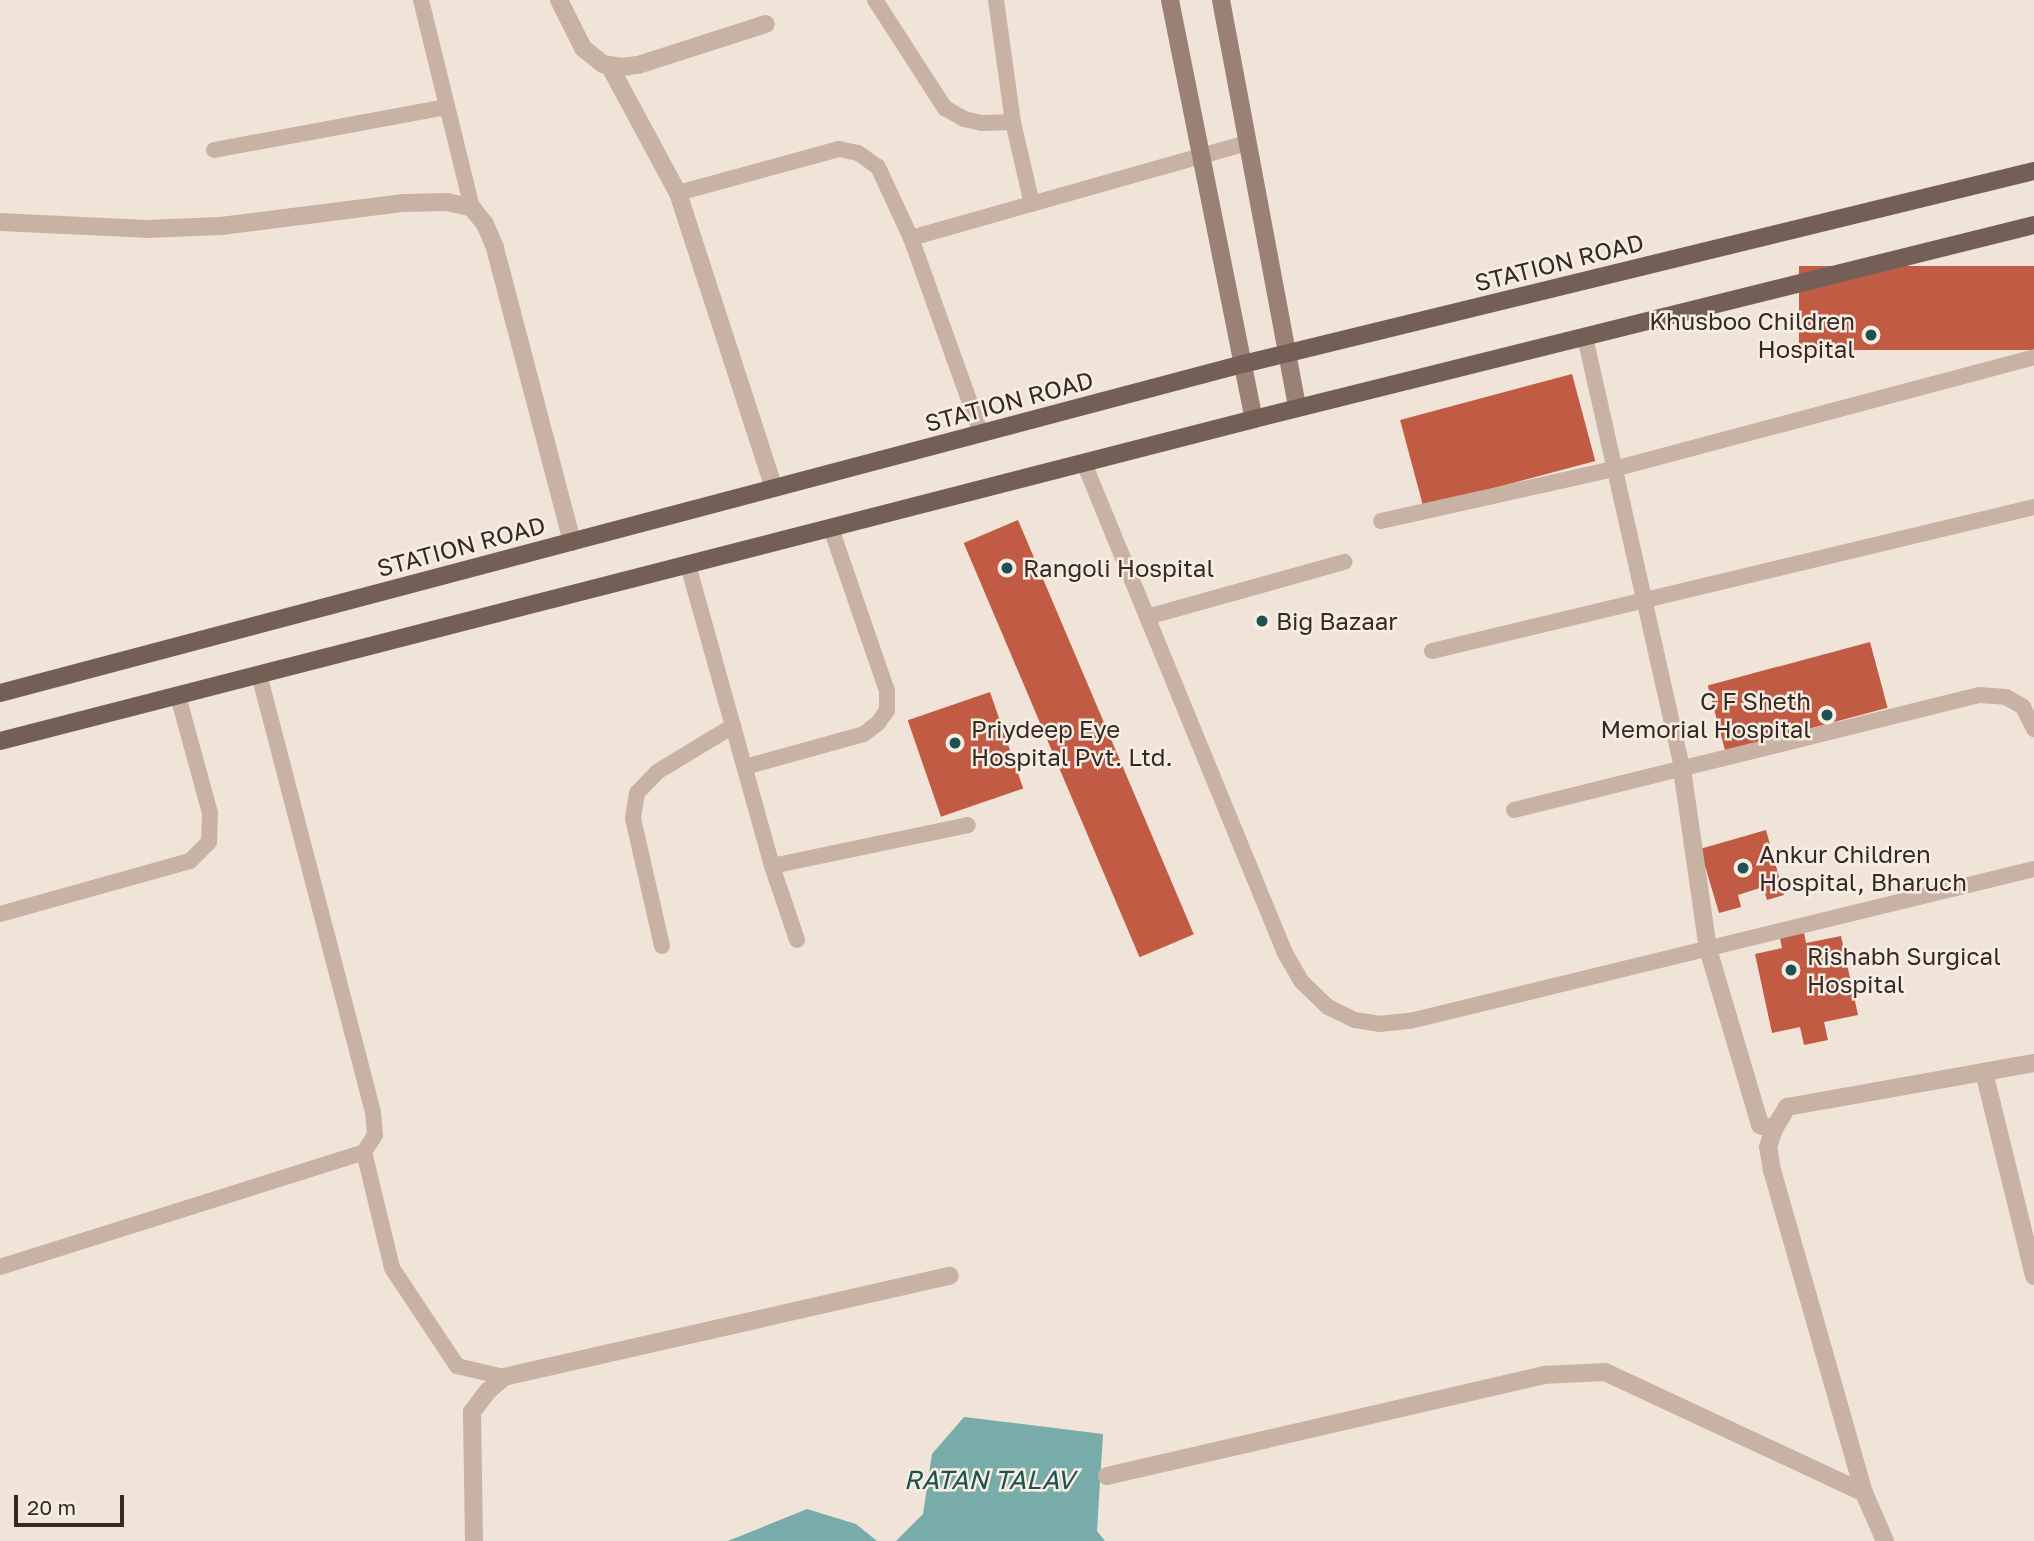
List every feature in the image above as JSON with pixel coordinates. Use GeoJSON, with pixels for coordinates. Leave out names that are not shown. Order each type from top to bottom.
{"type":"FeatureCollection","features":[{"type":"Feature","properties":{"kind":"main road"},"geometry":{"type":"LineString","coordinates":[[1170,0],[1254,419]]}},
{"type":"Feature","properties":{"kind":"main road"},"geometry":{"type":"LineString","coordinates":[[1221,0],[1297,408]]}},
{"type":"Feature","properties":{"kind":"main road","name":"STATION ROAD"},"geometry":{"type":"LineString","coordinates":[[0,693],[1243,364],[2034,171]]}},
{"type":"Feature","properties":{"kind":"main road"},"geometry":{"type":"LineString","coordinates":[[0,741],[1297,408],[2034,225]]}},
{"type":"Feature","properties":{"kind":"street"},"geometry":{"type":"LineString","coordinates":[[559,0],[583,48],[609,65],[678,193],[775,488]]}},
{"type":"Feature","properties":{"kind":"street"},"geometry":{"type":"LineString","coordinates":[[609,65],[638,65],[766,24]]}},
{"type":"Feature","properties":{"kind":"street"},"geometry":{"type":"LineString","coordinates":[[0,222],[146,229],[221,226],[404,203],[447,202],[472,208],[485,224],[495,248],[572,542]]}},
{"type":"Feature","properties":{"kind":"street"},"geometry":{"type":"LineString","coordinates":[[1682,769],[1708,949],[1760,1125],[1774,1129]]}},
{"type":"Feature","properties":{"kind":"street"},"geometry":{"type":"LineString","coordinates":[[1885,1541],[1864,1493],[1772,1171],[1768,1147],[1774,1129],[1787,1107],[2034,1063]]}},
{"type":"Feature","properties":{"kind":"street"},"geometry":{"type":"LineString","coordinates":[[1984,1072],[2034,1276]]}},
{"type":"Feature","properties":{"kind":"street"},"geometry":{"type":"LineString","coordinates":[[474,1541],[472,1412],[488,1391],[505,1377],[950,1276]]}},
{"type":"Feature","properties":{"kind":"street"},"geometry":{"type":"LineString","coordinates":[[1107,1476],[1543,1376],[1605,1372],[1864,1493]]}},
{"type":"Feature","properties":{"kind":"lane"},"geometry":{"type":"LineString","coordinates":[[421,0],[472,208]]}},
{"type":"Feature","properties":{"kind":"lane"},"geometry":{"type":"LineString","coordinates":[[875,0],[944,108],[964,119],[982,123],[1013,122]]}},
{"type":"Feature","properties":{"kind":"lane"},"geometry":{"type":"LineString","coordinates":[[996,0],[1013,122],[1032,204]]}},
{"type":"Feature","properties":{"kind":"lane"},"geometry":{"type":"LineString","coordinates":[[214,150],[447,107]]}},
{"type":"Feature","properties":{"kind":"lane"},"geometry":{"type":"LineString","coordinates":[[911,238],[1247,144]]}},
{"type":"Feature","properties":{"kind":"lane"},"geometry":{"type":"LineString","coordinates":[[678,193],[839,149],[858,153],[878,167],[911,238],[981,434]]}},
{"type":"Feature","properties":{"kind":"lane"},"geometry":{"type":"LineString","coordinates":[[1585,337],[1682,769]]}},
{"type":"Feature","properties":{"kind":"lane"},"geometry":{"type":"LineString","coordinates":[[1381,521],[1614,469],[2034,357]]}},
{"type":"Feature","properties":{"kind":"lane"},"geometry":{"type":"LineString","coordinates":[[1084,463],[1285,953],[1301,981],[1328,1007],[1355,1020],[1379,1024],[1410,1021],[2034,869]]}},
{"type":"Feature","properties":{"kind":"lane"},"geometry":{"type":"LineString","coordinates":[[1432,651],[2034,506]]}},
{"type":"Feature","properties":{"kind":"lane"},"geometry":{"type":"LineString","coordinates":[[745,767],[863,734],[878,723],[887,710],[887,691],[831,528]]}},
{"type":"Feature","properties":{"kind":"lane"},"geometry":{"type":"LineString","coordinates":[[1147,617],[1344,562]]}},
{"type":"Feature","properties":{"kind":"lane"},"geometry":{"type":"LineString","coordinates":[[688,565],[772,866],[797,940]]}},
{"type":"Feature","properties":{"kind":"lane"},"geometry":{"type":"LineString","coordinates":[[0,1267],[364,1152],[375,1135],[373,1112],[259,675]]}},
{"type":"Feature","properties":{"kind":"lane"},"geometry":{"type":"LineString","coordinates":[[0,914],[190,861],[209,842],[210,813],[178,695]]}},
{"type":"Feature","properties":{"kind":"lane"},"geometry":{"type":"LineString","coordinates":[[1514,810],[1979,695],[2006,697],[2024,707],[2034,729]]}},
{"type":"Feature","properties":{"kind":"lane"},"geometry":{"type":"LineString","coordinates":[[662,946],[633,818],[637,793],[657,772],[733,726]]}},
{"type":"Feature","properties":{"kind":"lane"},"geometry":{"type":"LineString","coordinates":[[772,866],[968,825]]}},
{"type":"Feature","properties":{"kind":"lane"},"geometry":{"type":"LineString","coordinates":[[364,1152],[392,1268],[457,1366],[505,1377]]}},
{"type":"Feature","properties":{"kind":"water","name":"RATAN TALAV"},"geometry":{"type":"Polygon","coordinates":[[[964,1417],[1103,1434],[1097,1531],[1105,1541],[896,1541],[923,1514],[932,1454],[964,1417]]]}},
{"type":"Feature","properties":{"kind":"water","name":"RATAN TALAV"},"geometry":{"type":"Polygon","coordinates":[[[807,1509],[856,1524],[877,1541],[728,1541],[807,1509]]]}},
{"type":"Feature","properties":{"kind":"building"},"geometry":{"type":"Polygon","coordinates":[[[1799,266],[2034,266],[2034,350],[1799,350],[1799,266]]]}},
{"type":"Feature","properties":{"kind":"building"},"geometry":{"type":"Polygon","coordinates":[[[1572,374],[1595,461],[1423,507],[1400,420],[1572,374]]]}},
{"type":"Feature","properties":{"kind":"building"},"geometry":{"type":"Polygon","coordinates":[[[1018,520],[1194,934],[1140,957],[964,543],[1018,520]]]}},
{"type":"Feature","properties":{"kind":"building"},"geometry":{"type":"Polygon","coordinates":[[[1870,642],[1888,708],[1725,751],[1708,685],[1870,642]]]}},
{"type":"Feature","properties":{"kind":"building"},"geometry":{"type":"Polygon","coordinates":[[[990,692],[1023,788],[941,817],[908,720],[990,692]]]}},
{"type":"Feature","properties":{"kind":"building"},"geometry":{"type":"Polygon","coordinates":[[[1766,830],[1784,895],[1767,900],[1763,887],[1738,895],[1741,907],[1719,913],[1700,849],[1766,830]]]}},
{"type":"Feature","properties":{"kind":"building"},"geometry":{"type":"Polygon","coordinates":[[[1804,933],[1806,943],[1841,936],[1858,1015],[1824,1022],[1828,1040],[1804,1045],[1800,1027],[1772,1033],[1755,954],[1782,948],[1780,938],[1804,933]]]}},
{"type":"Feature","properties":{"kind":"place","name":"Khusboo Children Hospital"},"geometry":{"type":"Point","coordinates":[1871,335]}},
{"type":"Feature","properties":{"kind":"place","name":"Rangoli Hospital"},"geometry":{"type":"Point","coordinates":[1007,568]}},
{"type":"Feature","properties":{"kind":"place","name":"Big Bazaar"},"geometry":{"type":"Point","coordinates":[1262,621]}},
{"type":"Feature","properties":{"kind":"place","name":"C F Sheth Memorial Hospital"},"geometry":{"type":"Point","coordinates":[1827,715]}},
{"type":"Feature","properties":{"kind":"place","name":"Priydeep Eye Hospital Pvt. Ltd."},"geometry":{"type":"Point","coordinates":[955,743]}},
{"type":"Feature","properties":{"kind":"place","name":"Ankur Children Hospital, Bharuch"},"geometry":{"type":"Point","coordinates":[1743,868]}},
{"type":"Feature","properties":{"kind":"place","name":"Rishabh Surgical Hospital"},"geometry":{"type":"Point","coordinates":[1791,970]}}]}
